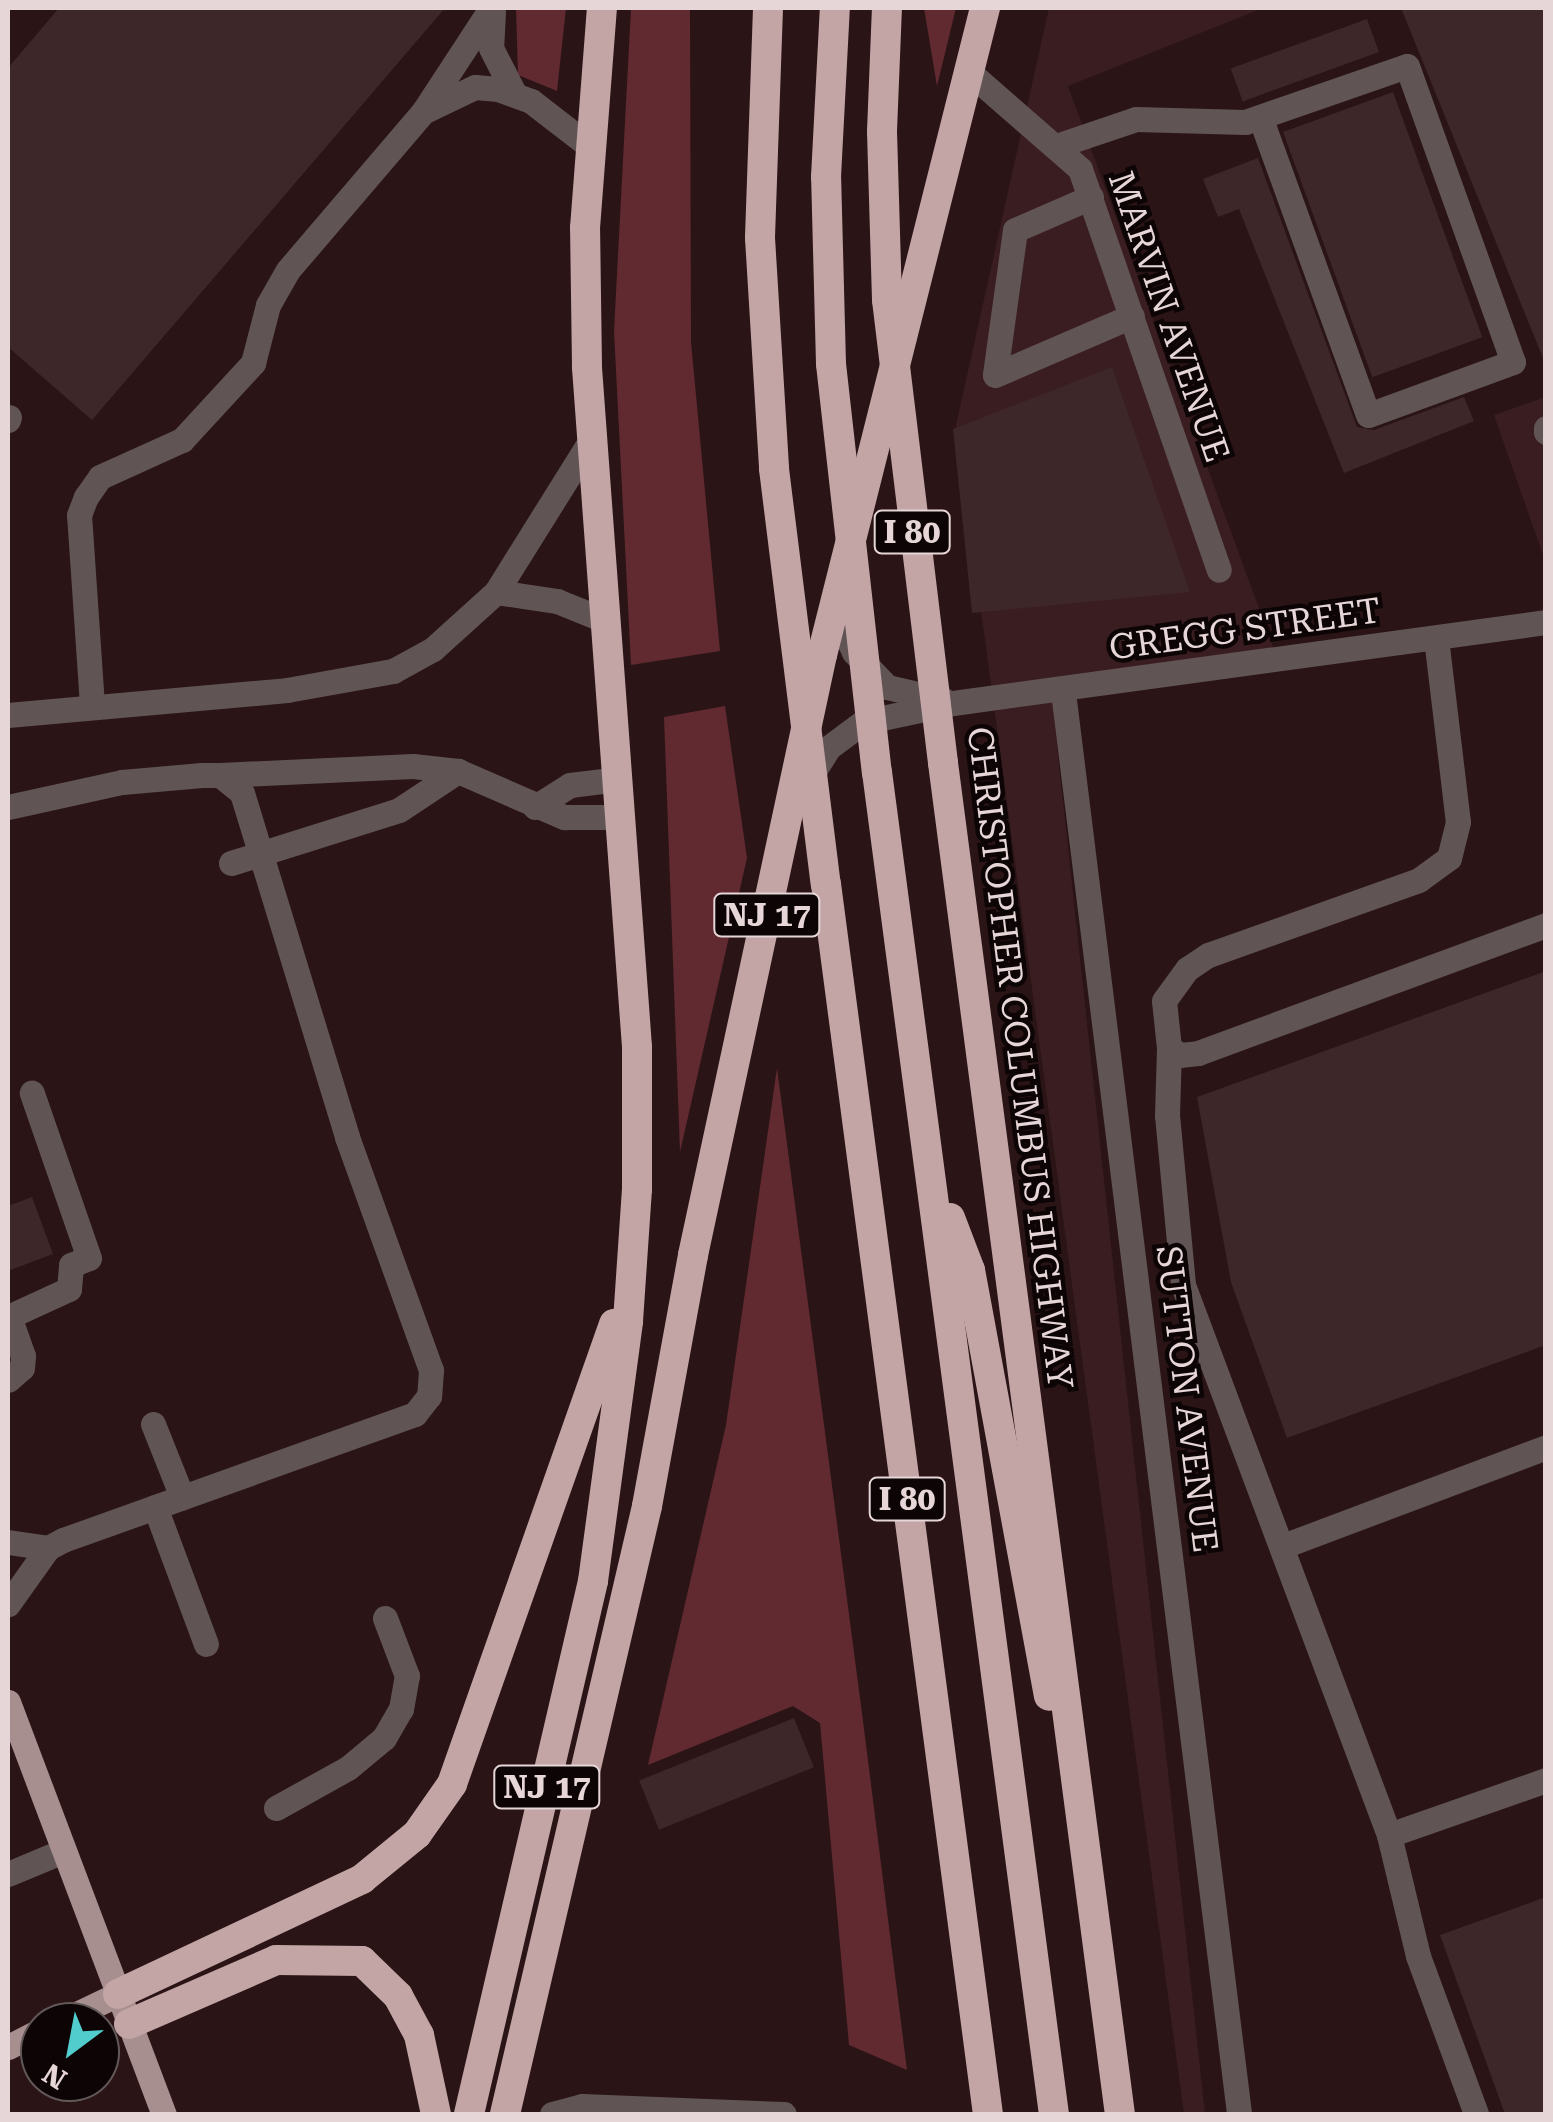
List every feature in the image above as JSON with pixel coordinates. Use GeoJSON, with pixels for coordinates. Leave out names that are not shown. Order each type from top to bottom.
{"type":"FeatureCollection","features":[{"type":"Feature","properties":{"kind":"highway","name":"NJ 17"},"geometry":{"type":"LineString","coordinates":[[469,2114],[593,1581],[631,1274],[637,1047],[591,440],[589,146],[602,8]]}},
{"type":"Feature","properties":{"kind":"highway","name":"I 80"},"geometry":{"type":"LineString","coordinates":[[768,8],[760,238],[774,469],[988,2114]]}},
{"type":"Feature","properties":{"kind":"highway","name":"I 80"},"geometry":{"type":"LineString","coordinates":[[835,8],[826,177],[831,364],[876,772],[934,1178],[1054,2114]]}},
{"type":"Feature","properties":{"kind":"highway","name":"CHRISTOPHER COLUMBUS HIGHWAY"},"geometry":{"type":"LineString","coordinates":[[887,8],[887,300],[943,763],[1120,2114]]}},
{"type":"Feature","properties":{"kind":"highway","name":"NJ 17"},"geometry":{"type":"LineString","coordinates":[[505,2114],[647,1506],[834,610],[984,8]]}},
{"type":"Feature","properties":{"kind":"highway"},"geometry":{"type":"LineString","coordinates":[[934,1178],[970,1270],[1040,1659],[1081,1830]]}},
{"type":"Feature","properties":{"kind":"highway"},"geometry":{"type":"LineString","coordinates":[[118,1994],[362,1879],[418,1834],[452,1784],[631,1274]]}},
{"type":"Feature","properties":{"kind":"highway"},"geometry":{"type":"LineString","coordinates":[[130,2024],[276,1960],[329,1956],[362,1961],[398,1996],[419,2035],[436,2114]]}},
{"type":"Feature","properties":{"kind":"main road"},"geometry":{"type":"LineString","coordinates":[[8,1702],[164,2114]]}},
{"type":"Feature","properties":{"kind":"main road"},"geometry":{"type":"LineString","coordinates":[[101,2002],[118,1994]]}},
{"type":"Feature","properties":{"kind":"street"},"geometry":{"type":"LineString","coordinates":[[492,8],[492,48],[515,95]]}},
{"type":"Feature","properties":{"kind":"street"},"geometry":{"type":"LineString","coordinates":[[92,705],[79,515],[86,496],[100,477],[182,440],[249,368],[268,306],[288,270],[423,112],[492,8]]}},
{"type":"Feature","properties":{"kind":"street"},"geometry":{"type":"LineString","coordinates":[[1056,146],[1136,119],[1260,117],[1408,66],[1513,362],[1368,415],[1260,117]]}},
{"type":"Feature","properties":{"kind":"street","name":"MARVIN AVENUE"},"geometry":{"type":"LineString","coordinates":[[969,72],[1080,169],[1219,570]]}},
{"type":"Feature","properties":{"kind":"street"},"geometry":{"type":"LineString","coordinates":[[423,112],[475,87],[515,95],[589,146]]}},
{"type":"Feature","properties":{"kind":"street"},"geometry":{"type":"LineString","coordinates":[[1091,197],[1014,230],[995,375],[1132,316]]}},
{"type":"Feature","properties":{"kind":"street"},"geometry":{"type":"LineString","coordinates":[[8,715],[288,690],[393,670],[433,649],[496,592],[591,440]]}},
{"type":"Feature","properties":{"kind":"street"},"geometry":{"type":"LineString","coordinates":[[496,592],[557,601],[604,620]]}},
{"type":"Feature","properties":{"kind":"street","name":"GREGG STREET"},"geometry":{"type":"LineString","coordinates":[[834,610],[854,652],[887,687],[953,703]]}},
{"type":"Feature","properties":{"kind":"street","name":"GREGG STREET"},"geometry":{"type":"LineString","coordinates":[[790,808],[828,748],[863,722],[953,703],[1064,692],[1546,622]]}},
{"type":"Feature","properties":{"kind":"street"},"geometry":{"type":"LineString","coordinates":[[1436,638],[1458,822],[1449,858],[1419,880],[1208,955],[1186,969],[1164,1001],[1169,1048],[1167,1115],[1183,1285],[1283,1546],[1299,1606],[1389,1834],[1418,1956],[1476,2114]]}},
{"type":"Feature","properties":{"kind":"street","name":"SUTTON AVENUE"},"geometry":{"type":"LineString","coordinates":[[1064,692],[1239,2114]]}},
{"type":"Feature","properties":{"kind":"street"},"geometry":{"type":"LineString","coordinates":[[8,807],[122,782],[413,766],[458,772],[513,791],[535,807],[564,817],[620,817]]}},
{"type":"Feature","properties":{"kind":"street"},"geometry":{"type":"LineString","coordinates":[[231,863],[400,810],[458,772]]}},
{"type":"Feature","properties":{"kind":"street"},"geometry":{"type":"LineString","coordinates":[[8,1542],[48,1548],[415,1414],[429,1396],[431,1370],[418,1325],[347,1137],[242,793],[220,775]]}},
{"type":"Feature","properties":{"kind":"street"},"geometry":{"type":"LineString","coordinates":[[535,807],[570,786],[618,779]]}},
{"type":"Feature","properties":{"kind":"street"},"geometry":{"type":"LineString","coordinates":[[1169,1048],[1180,1056],[1198,1053],[1546,925]]}},
{"type":"Feature","properties":{"kind":"street"},"geometry":{"type":"LineString","coordinates":[[8,1380],[22,1368],[23,1356],[8,1317],[69,1289],[72,1265],[89,1258],[32,1093]]}},
{"type":"Feature","properties":{"kind":"street"},"geometry":{"type":"LineString","coordinates":[[153,1424],[182,1497]]}},
{"type":"Feature","properties":{"kind":"street"},"geometry":{"type":"LineString","coordinates":[[1283,1546],[1546,1448]]}},
{"type":"Feature","properties":{"kind":"street"},"geometry":{"type":"LineString","coordinates":[[156,1507],[206,1644]]}},
{"type":"Feature","properties":{"kind":"street"},"geometry":{"type":"LineString","coordinates":[[8,1604],[48,1548]]}},
{"type":"Feature","properties":{"kind":"street"},"geometry":{"type":"LineString","coordinates":[[276,1808],[348,1768],[384,1738],[401,1709],[407,1676],[385,1618]]}},
{"type":"Feature","properties":{"kind":"street"},"geometry":{"type":"LineString","coordinates":[[1389,1834],[1546,1780]]}},
{"type":"Feature","properties":{"kind":"street"},"geometry":{"type":"LineString","coordinates":[[8,1874],[64,1851]]}},
{"type":"Feature","properties":{"kind":"street"},"geometry":{"type":"LineString","coordinates":[[552,2114],[582,2106],[784,2114]]}},
{"type":"Feature","properties":{"kind":"shaded area"},"geometry":{"type":"Polygon","coordinates":[[[516,8],[566,8],[557,91],[518,75],[516,8]]]}},
{"type":"Feature","properties":{"kind":"shaded area"},"geometry":{"type":"Polygon","coordinates":[[[631,8],[690,8],[691,342],[720,651],[631,665],[614,331],[631,8]]]}},
{"type":"Feature","properties":{"kind":"shaded area"},"geometry":{"type":"Polygon","coordinates":[[[924,8],[956,8],[937,86],[924,8]]]}},
{"type":"Feature","properties":{"kind":"shaded area"},"geometry":{"type":"Polygon","coordinates":[[[1049,8],[1263,8],[1068,86],[1276,655],[1050,681],[1205,2114],[1184,2114],[956,425],[1049,8]]]}},
{"type":"Feature","properties":{"kind":"shaded area"},"geometry":{"type":"Polygon","coordinates":[[[1545,397],[1545,561],[1494,415],[1545,397]]]}},
{"type":"Feature","properties":{"kind":"shaded area"},"geometry":{"type":"Polygon","coordinates":[[[725,706],[747,858],[680,1152],[664,717],[725,706]]]}},
{"type":"Feature","properties":{"kind":"shaded area"},"geometry":{"type":"Polygon","coordinates":[[[777,1068],[907,2070],[849,2045],[820,1723],[793,1706],[648,1765],[726,1425],[777,1068]]]}},
{"type":"Feature","properties":{"kind":"building"},"geometry":{"type":"Polygon","coordinates":[[[59,8],[445,8],[92,420],[8,347],[8,68],[59,8]]]}},
{"type":"Feature","properties":{"kind":"building"},"geometry":{"type":"Polygon","coordinates":[[[1401,8],[1546,8],[1546,363],[1545,363],[1401,8]]]}},
{"type":"Feature","properties":{"kind":"building"},"geometry":{"type":"Polygon","coordinates":[[[1367,19],[1379,52],[1243,101],[1231,69],[1367,19]]]}},
{"type":"Feature","properties":{"kind":"building"},"geometry":{"type":"Polygon","coordinates":[[[1393,92],[1482,337],[1372,377],[1283,132],[1393,92]]]}},
{"type":"Feature","properties":{"kind":"building"},"geometry":{"type":"Polygon","coordinates":[[[1258,158],[1357,427],[1374,430],[1464,397],[1474,421],[1344,473],[1239,209],[1218,217],[1203,179],[1258,158]]]}},
{"type":"Feature","properties":{"kind":"building"},"geometry":{"type":"Polygon","coordinates":[[[1112,367],[1190,592],[972,613],[953,429],[1112,367]]]}},
{"type":"Feature","properties":{"kind":"building"},"geometry":{"type":"Polygon","coordinates":[[[1546,971],[1546,1345],[1287,1438],[1231,1282],[1197,1097],[1546,971]]]}},
{"type":"Feature","properties":{"kind":"building"},"geometry":{"type":"Polygon","coordinates":[[[32,1197],[53,1254],[8,1271],[8,1206],[32,1197]]]}},
{"type":"Feature","properties":{"kind":"building"},"geometry":{"type":"Polygon","coordinates":[[[794,1718],[814,1767],[659,1830],[639,1781],[794,1718]]]}},
{"type":"Feature","properties":{"kind":"building"},"geometry":{"type":"Polygon","coordinates":[[[1546,1897],[1546,2114],[1505,2114],[1440,1935],[1546,1897]]]}}]}
